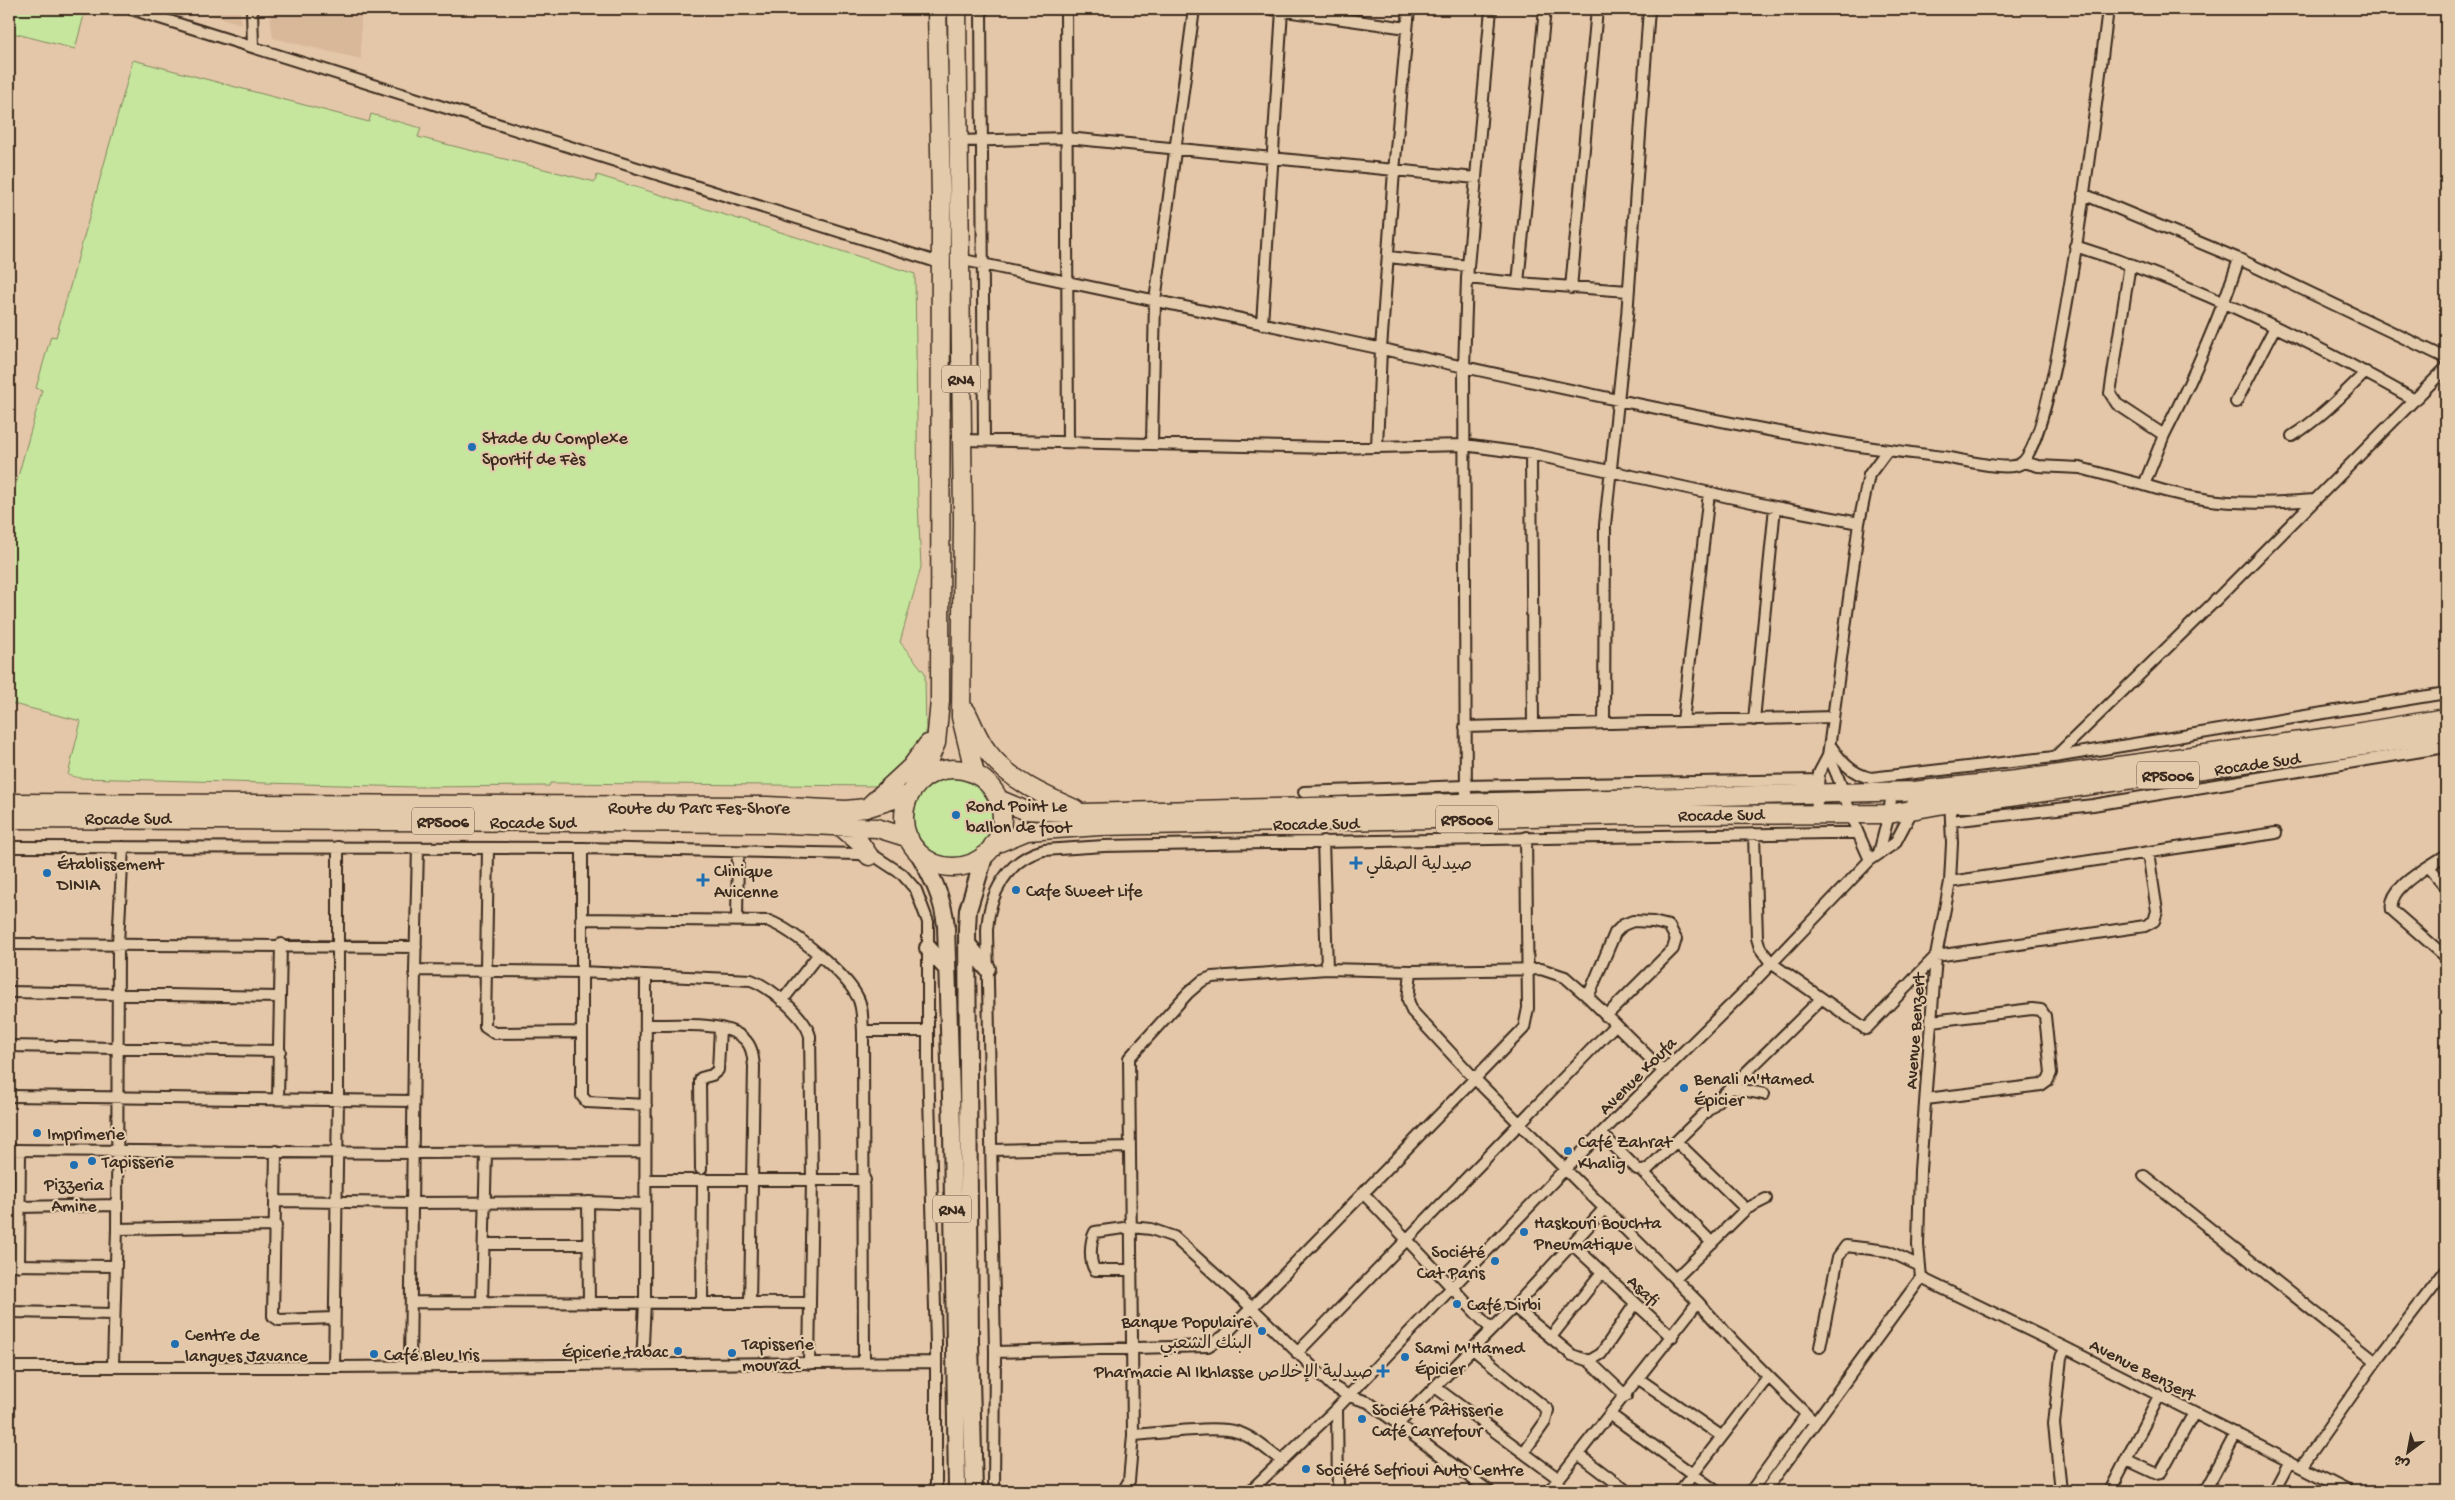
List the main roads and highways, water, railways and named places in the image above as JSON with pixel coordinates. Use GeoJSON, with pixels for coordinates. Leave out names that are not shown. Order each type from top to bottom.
{"type":"FeatureCollection","features":[{"type":"Feature","properties":{"kind":"highway","name":"RN4"},"geometry":{"type":"LineString","coordinates":[[913,844],[904,823],[905,808],[933,754],[939,725],[940,263],[937,9]]}},
{"type":"Feature","properties":{"kind":"highway","name":"RN4"},"geometry":{"type":"LineString","coordinates":[[957,9],[963,528],[960,698],[964,732],[975,774]]}},
{"type":"Feature","properties":{"kind":"highway"},"geometry":{"type":"LineString","coordinates":[[960,698],[982,744],[997,762],[1025,785],[1084,813]]}},
{"type":"Feature","properties":{"kind":"highway","name":"Rocade Sud"},"geometry":{"type":"LineString","coordinates":[[989,850],[1027,831],[1067,827],[1632,815],[1889,814],[1951,804],[2016,780],[2337,736],[2446,718]]}},
{"type":"Feature","properties":{"kind":"highway"},"geometry":{"type":"LineString","coordinates":[[866,808],[922,756],[939,725]]}},
{"type":"Feature","properties":{"kind":"highway","name":"Rocade Sud"},"geometry":{"type":"LineString","coordinates":[[998,799],[1024,810],[1084,813],[1466,794],[1818,787],[1843,794],[1913,791],[1951,804],[1968,804],[2446,734]]}},
{"type":"Feature","properties":{"kind":"highway"},"geometry":{"type":"LineString","coordinates":[[915,788],[929,775],[946,770],[964,770],[975,774],[988,785],[998,799]]}},
{"type":"Feature","properties":{"kind":"highway","name":"Route du Parc Fes-Shore"},"geometry":{"type":"LineString","coordinates":[[426,805],[866,808],[915,788]]}},
{"type":"Feature","properties":{"kind":"highway","name":"RN4"},"geometry":{"type":"LineString","coordinates":[[989,850],[998,837],[1002,818],[998,799]]}},
{"type":"Feature","properties":{"kind":"highway","name":"Rocade Sud"},"geometry":{"type":"LineString","coordinates":[[9,802],[426,805]]}},
{"type":"Feature","properties":{"kind":"highway","name":"Rocade Sud"},"geometry":{"type":"LineString","coordinates":[[9,818],[756,823],[877,828],[913,844]]}},
{"type":"Feature","properties":{"kind":"highway"},"geometry":{"type":"LineString","coordinates":[[840,826],[860,842],[868,856]]}},
{"type":"Feature","properties":{"kind":"highway"},"geometry":{"type":"LineString","coordinates":[[913,844],[929,860],[943,866],[958,866],[973,862],[989,850]]}},
{"type":"Feature","properties":{"kind":"main road","name":"RN4"},"geometry":{"type":"LineString","coordinates":[[913,844],[934,882],[944,908],[952,1131],[957,1491]]}},
{"type":"Feature","properties":{"kind":"main road","name":"RN4"},"geometry":{"type":"LineString","coordinates":[[974,1491],[970,1342],[967,944],[968,910],[989,850]]}},
{"type":"Feature","properties":{"kind":"main road"},"geometry":{"type":"LineString","coordinates":[[967,944],[987,968]]}},
{"type":"Feature","properties":{"kind":"main road"},"geometry":{"type":"LineString","coordinates":[[928,948],[947,969]]}},
{"type":"Feature","properties":{"kind":"place","name":"Stade du Complexe Sportif de Fès"},"geometry":{"type":"Point","coordinates":[472,447]}},
{"type":"Feature","properties":{"kind":"place","name":"Rond Point Le ballon de foot"},"geometry":{"type":"Point","coordinates":[956,815]}},
{"type":"Feature","properties":{"kind":"place","name":"صيدلية الصقلي"},"geometry":{"type":"Point","coordinates":[1356,863]}},
{"type":"Feature","properties":{"kind":"place","name":"Établissement DINIA"},"geometry":{"type":"Point","coordinates":[47,873]}},
{"type":"Feature","properties":{"kind":"place","name":"Clinique Avicenne"},"geometry":{"type":"Point","coordinates":[703,880]}},
{"type":"Feature","properties":{"kind":"place","name":"Cafe Sweet Life"},"geometry":{"type":"Point","coordinates":[1016,890]}},
{"type":"Feature","properties":{"kind":"place","name":"Benali M'Hamed Épicier"},"geometry":{"type":"Point","coordinates":[1684,1088]}},
{"type":"Feature","properties":{"kind":"place","name":"Imprimerie"},"geometry":{"type":"Point","coordinates":[37,1133]}},
{"type":"Feature","properties":{"kind":"place","name":"Café Zahrat Khalig"},"geometry":{"type":"Point","coordinates":[1568,1151]}},
{"type":"Feature","properties":{"kind":"place","name":"Tapisserie"},"geometry":{"type":"Point","coordinates":[92,1161]}},
{"type":"Feature","properties":{"kind":"place","name":"Pizzeria Amine"},"geometry":{"type":"Point","coordinates":[74,1165]}},
{"type":"Feature","properties":{"kind":"place","name":"Haskouri Bouchta Pneumatique"},"geometry":{"type":"Point","coordinates":[1524,1232]}},
{"type":"Feature","properties":{"kind":"place","name":"Société Cat Paris"},"geometry":{"type":"Point","coordinates":[1495,1261]}},
{"type":"Feature","properties":{"kind":"place","name":"Café Dirbi"},"geometry":{"type":"Point","coordinates":[1457,1304]}},
{"type":"Feature","properties":{"kind":"place","name":"Banque Populaire البنك الشعبي"},"geometry":{"type":"Point","coordinates":[1262,1331]}},
{"type":"Feature","properties":{"kind":"place","name":"Centre de langues Javance"},"geometry":{"type":"Point","coordinates":[175,1344]}},
{"type":"Feature","properties":{"kind":"place","name":"Épicerie tabac"},"geometry":{"type":"Point","coordinates":[678,1351]}},
{"type":"Feature","properties":{"kind":"place","name":"Tapisserie mourad"},"geometry":{"type":"Point","coordinates":[732,1353]}},
{"type":"Feature","properties":{"kind":"place","name":"Café Bleu Iris"},"geometry":{"type":"Point","coordinates":[374,1354]}},
{"type":"Feature","properties":{"kind":"place","name":"Sami M'Hamed Épicier"},"geometry":{"type":"Point","coordinates":[1405,1357]}},
{"type":"Feature","properties":{"kind":"place","name":"Pharmacie Al Ikhlasse صيدلية الإخلاص"},"geometry":{"type":"Point","coordinates":[1383,1371]}},
{"type":"Feature","properties":{"kind":"place","name":"Société Pâtisserie Café Carrefour"},"geometry":{"type":"Point","coordinates":[1362,1419]}},
{"type":"Feature","properties":{"kind":"place","name":"Société Sefrioui Auto Centre"},"geometry":{"type":"Point","coordinates":[1306,1469]}}]}
